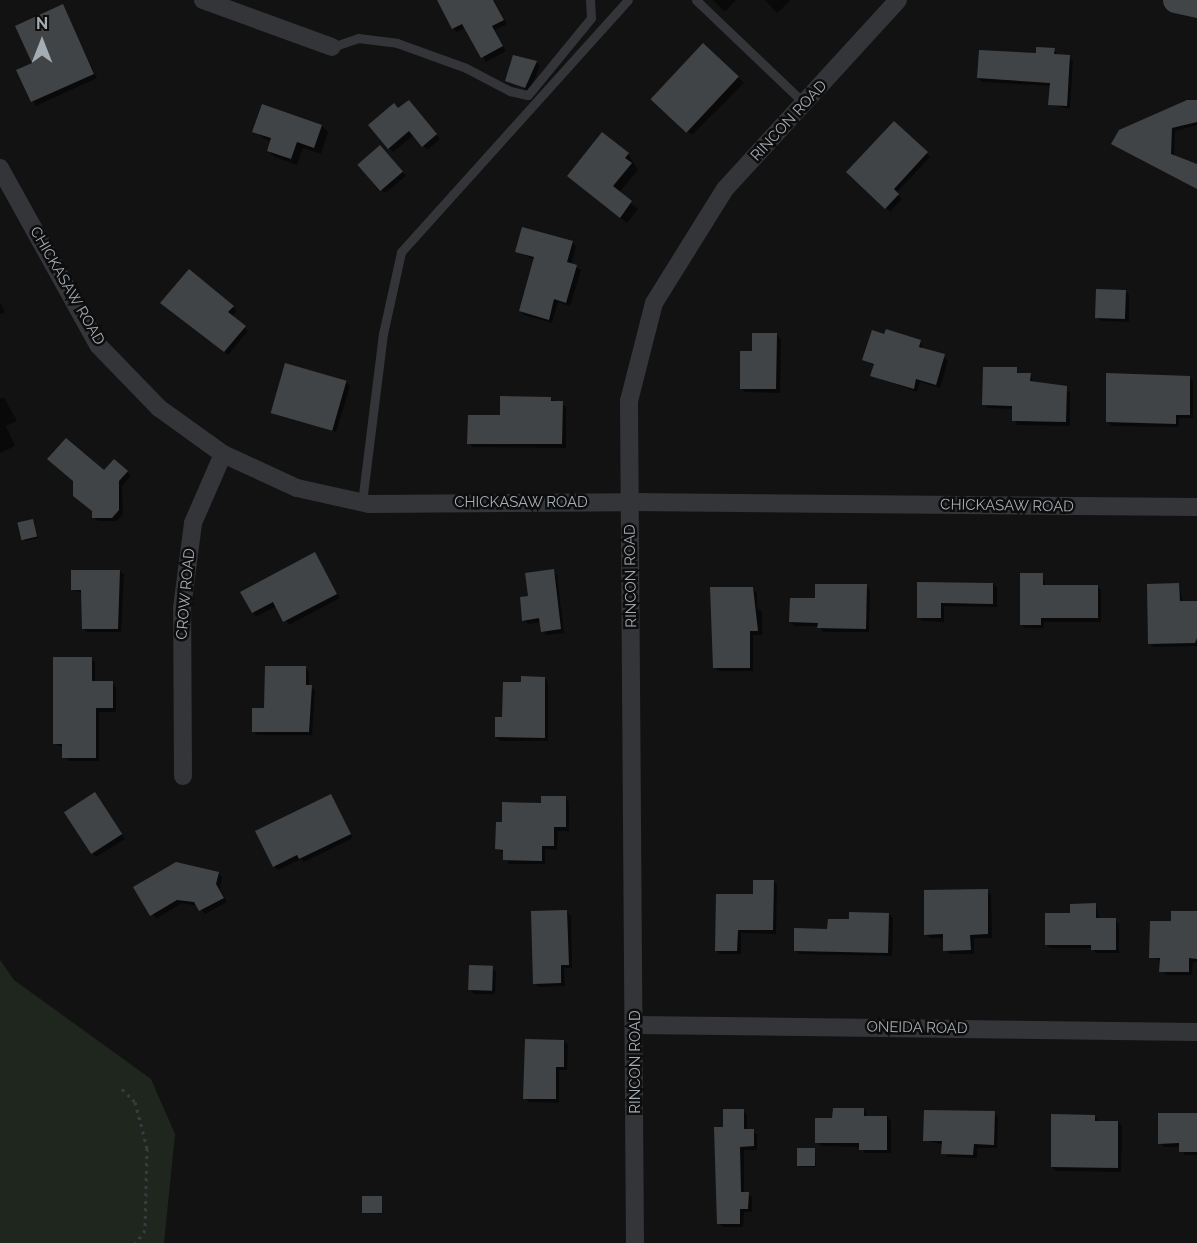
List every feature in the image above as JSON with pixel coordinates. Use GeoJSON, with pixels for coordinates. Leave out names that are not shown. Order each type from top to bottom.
{"type":"FeatureCollection","features":[{"type":"Feature","properties":{"kind":"street"},"geometry":{"type":"LineString","coordinates":[[203,0],[332,47]]}},
{"type":"Feature","properties":{"kind":"street","name":"RINCON ROAD"},"geometry":{"type":"LineString","coordinates":[[635,1243],[636,1025],[629,401],[654,303],[725,189],[898,0]]}},
{"type":"Feature","properties":{"kind":"street"},"geometry":{"type":"LineString","coordinates":[[1176,0],[1197,5]]}},
{"type":"Feature","properties":{"kind":"street","name":"CHICKASAW ROAD"},"geometry":{"type":"LineString","coordinates":[[0,168],[98,345],[159,408],[223,454],[297,488],[362,502],[1197,507]]}},
{"type":"Feature","properties":{"kind":"street","name":"CROW ROAD"},"geometry":{"type":"LineString","coordinates":[[183,776],[182,608],[193,523],[223,454]]}},
{"type":"Feature","properties":{"kind":"street","name":"ONEIDA ROAD"},"geometry":{"type":"LineString","coordinates":[[636,1025],[1197,1032]]}},
{"type":"Feature","properties":{"kind":"lane"},"geometry":{"type":"LineString","coordinates":[[332,47],[358,38],[397,44],[466,68],[510,91],[528,95],[591,18],[590,0]]}},
{"type":"Feature","properties":{"kind":"lane"},"geometry":{"type":"LineString","coordinates":[[362,502],[383,334],[401,252],[628,0]]}},
{"type":"Feature","properties":{"kind":"lane"},"geometry":{"type":"LineString","coordinates":[[696,0],[805,104]]}},
{"type":"Feature","properties":{"kind":"path"},"geometry":{"type":"LineString","coordinates":[[122,1089],[135,1102],[147,1148],[146,1220],[136,1243]]}},
{"type":"Feature","properties":{"kind":"shaded area"},"geometry":{"type":"Polygon","coordinates":[[[0,960],[14,980],[151,1079],[175,1134],[164,1243],[0,1243],[0,960]]]}},
{"type":"Feature","properties":{"kind":"building"},"geometry":{"type":"Polygon","coordinates":[[[437,0],[493,0],[504,20],[492,26],[503,46],[481,58],[462,24],[452,29],[437,0]]]}},
{"type":"Feature","properties":{"kind":"building"},"geometry":{"type":"Polygon","coordinates":[[[63,4],[94,74],[31,102],[16,70],[32,63],[15,26],[63,4]]]}},
{"type":"Feature","properties":{"kind":"building"},"geometry":{"type":"Polygon","coordinates":[[[703,43],[739,76],[686,133],[650,99],[703,43]]]}},
{"type":"Feature","properties":{"kind":"building"},"geometry":{"type":"Polygon","coordinates":[[[1036,47],[1055,48],[1054,54],[1070,55],[1067,106],[1048,105],[1050,83],[977,78],[979,50],[1036,53],[1036,47]]]}},
{"type":"Feature","properties":{"kind":"building"},"geometry":{"type":"Polygon","coordinates":[[[513,55],[537,61],[525,88],[505,81],[513,55]]]}},
{"type":"Feature","properties":{"kind":"building"},"geometry":{"type":"Polygon","coordinates":[[[409,100],[437,134],[422,147],[409,131],[388,149],[368,125],[394,103],[398,108],[409,100]]]}},
{"type":"Feature","properties":{"kind":"building"},"geometry":{"type":"Polygon","coordinates":[[[1187,100],[1197,100],[1197,122],[1172,128],[1171,154],[1197,164],[1197,189],[1111,144],[1119,130],[1187,100]]]}},
{"type":"Feature","properties":{"kind":"building"},"geometry":{"type":"Polygon","coordinates":[[[262,104],[322,125],[314,148],[297,142],[291,159],[267,151],[271,138],[252,132],[262,104]]]}},
{"type":"Feature","properties":{"kind":"building"},"geometry":{"type":"Polygon","coordinates":[[[894,121],[928,152],[894,189],[899,194],[885,209],[846,172],[894,121]]]}},
{"type":"Feature","properties":{"kind":"building"},"geometry":{"type":"Polygon","coordinates":[[[602,132],[629,153],[625,158],[632,163],[613,186],[632,201],[620,218],[567,176],[602,132]]]}},
{"type":"Feature","properties":{"kind":"building"},"geometry":{"type":"Polygon","coordinates":[[[380,145],[403,171],[380,191],[357,165],[380,145]]]}},
{"type":"Feature","properties":{"kind":"building"},"geometry":{"type":"Polygon","coordinates":[[[522,227],[573,241],[567,262],[577,265],[566,303],[554,299],[549,320],[519,311],[534,257],[515,252],[522,227]]]}},
{"type":"Feature","properties":{"kind":"building"},"geometry":{"type":"Polygon","coordinates":[[[189,269],[234,306],[228,312],[246,326],[224,352],[160,303],[189,269]]]}},
{"type":"Feature","properties":{"kind":"building"},"geometry":{"type":"Polygon","coordinates":[[[1096,289],[1126,290],[1125,319],[1095,318],[1096,289]]]}},
{"type":"Feature","properties":{"kind":"building"},"geometry":{"type":"Polygon","coordinates":[[[886,329],[921,340],[919,347],[945,354],[936,385],[916,379],[914,389],[870,376],[874,364],[862,360],[872,330],[884,334],[886,329]]]}},
{"type":"Feature","properties":{"kind":"building"},"geometry":{"type":"Polygon","coordinates":[[[752,333],[777,333],[776,389],[740,389],[740,351],[752,351],[752,333]]]}},
{"type":"Feature","properties":{"kind":"building"},"geometry":{"type":"Polygon","coordinates":[[[285,363],[347,381],[332,431],[271,413],[285,363]]]}},
{"type":"Feature","properties":{"kind":"building"},"geometry":{"type":"Polygon","coordinates":[[[983,367],[1017,367],[1017,373],[1031,373],[1030,381],[1067,386],[1066,422],[1012,421],[1012,406],[982,405],[983,367]]]}},
{"type":"Feature","properties":{"kind":"building"},"geometry":{"type":"Polygon","coordinates":[[[1106,373],[1190,376],[1190,415],[1176,415],[1176,424],[1106,422],[1106,373]]]}},
{"type":"Feature","properties":{"kind":"building"},"geometry":{"type":"Polygon","coordinates":[[[500,396],[551,397],[551,401],[563,401],[562,444],[467,444],[468,415],[500,415],[500,396]]]}},
{"type":"Feature","properties":{"kind":"building"},"geometry":{"type":"Polygon","coordinates":[[[66,438],[104,470],[114,459],[128,471],[119,481],[119,510],[112,518],[92,518],[92,511],[73,496],[73,481],[47,459],[66,438]]]}},
{"type":"Feature","properties":{"kind":"building"},"geometry":{"type":"Polygon","coordinates":[[[33,519],[37,537],[21,540],[17,523],[33,519]]]}},
{"type":"Feature","properties":{"kind":"building"},"geometry":{"type":"Polygon","coordinates":[[[315,552],[337,594],[283,622],[273,602],[252,613],[240,592],[315,552]]]}},
{"type":"Feature","properties":{"kind":"building"},"geometry":{"type":"Polygon","coordinates":[[[554,569],[561,629],[541,632],[539,618],[522,621],[520,597],[528,596],[525,573],[554,569]]]}},
{"type":"Feature","properties":{"kind":"building"},"geometry":{"type":"Polygon","coordinates":[[[71,570],[120,570],[118,629],[82,629],[81,590],[71,590],[71,570]]]}},
{"type":"Feature","properties":{"kind":"building"},"geometry":{"type":"Polygon","coordinates":[[[1020,573],[1043,573],[1043,585],[1098,585],[1098,618],[1041,618],[1041,625],[1020,625],[1020,573]]]}},
{"type":"Feature","properties":{"kind":"building"},"geometry":{"type":"Polygon","coordinates":[[[917,582],[993,583],[993,604],[941,603],[941,618],[917,618],[917,582]]]}},
{"type":"Feature","properties":{"kind":"building"},"geometry":{"type":"Polygon","coordinates":[[[1179,583],[1180,601],[1197,601],[1195,643],[1148,644],[1147,584],[1179,583]]]}},
{"type":"Feature","properties":{"kind":"building"},"geometry":{"type":"Polygon","coordinates":[[[815,584],[867,584],[866,629],[817,628],[818,623],[789,622],[790,598],[815,598],[815,584]]]}},
{"type":"Feature","properties":{"kind":"building"},"geometry":{"type":"Polygon","coordinates":[[[710,587],[753,587],[758,631],[750,631],[750,668],[713,668],[710,587]]]}},
{"type":"Feature","properties":{"kind":"building"},"geometry":{"type":"Polygon","coordinates":[[[53,657],[92,657],[92,681],[113,681],[113,708],[96,708],[96,758],[62,758],[62,744],[53,744],[53,657]]]}},
{"type":"Feature","properties":{"kind":"building"},"geometry":{"type":"Polygon","coordinates":[[[265,666],[306,666],[306,685],[312,685],[309,732],[252,732],[252,708],[264,708],[265,666]]]}},
{"type":"Feature","properties":{"kind":"building"},"geometry":{"type":"Polygon","coordinates":[[[521,676],[545,677],[545,738],[495,737],[495,717],[502,717],[503,682],[521,682],[521,676]]]}},
{"type":"Feature","properties":{"kind":"building"},"geometry":{"type":"Polygon","coordinates":[[[95,792],[122,834],[91,854],[64,812],[95,792]]]}},
{"type":"Feature","properties":{"kind":"building"},"geometry":{"type":"Polygon","coordinates":[[[331,794],[351,834],[299,859],[297,855],[273,867],[255,831],[331,794]]]}},
{"type":"Feature","properties":{"kind":"building"},"geometry":{"type":"Polygon","coordinates":[[[541,796],[566,796],[566,827],[554,827],[554,846],[542,846],[542,861],[503,860],[503,850],[495,849],[496,822],[502,822],[502,802],[541,803],[541,796]]]}},
{"type":"Feature","properties":{"kind":"building"},"geometry":{"type":"Polygon","coordinates":[[[176,862],[219,872],[216,884],[224,898],[199,911],[194,902],[177,900],[150,916],[133,887],[176,862]]]}},
{"type":"Feature","properties":{"kind":"building"},"geometry":{"type":"Polygon","coordinates":[[[753,880],[774,880],[773,930],[738,930],[737,951],[715,951],[716,894],[753,894],[753,880]]]}},
{"type":"Feature","properties":{"kind":"building"},"geometry":{"type":"Polygon","coordinates":[[[988,889],[988,934],[970,935],[971,950],[943,951],[943,934],[924,935],[924,890],[988,889]]]}},
{"type":"Feature","properties":{"kind":"building"},"geometry":{"type":"Polygon","coordinates":[[[1096,903],[1096,918],[1116,918],[1116,950],[1091,950],[1091,945],[1045,945],[1045,913],[1070,913],[1070,904],[1096,903]]]}},
{"type":"Feature","properties":{"kind":"building"},"geometry":{"type":"Polygon","coordinates":[[[567,910],[569,965],[561,965],[561,983],[533,984],[531,911],[567,910]]]}},
{"type":"Feature","properties":{"kind":"building"},"geometry":{"type":"Polygon","coordinates":[[[1171,911],[1197,911],[1197,959],[1189,958],[1189,972],[1159,972],[1160,958],[1149,958],[1150,921],[1171,921],[1171,911]]]}},
{"type":"Feature","properties":{"kind":"building"},"geometry":{"type":"Polygon","coordinates":[[[849,912],[889,913],[888,953],[794,951],[794,928],[827,929],[828,919],[849,919],[849,912]]]}},
{"type":"Feature","properties":{"kind":"building"},"geometry":{"type":"Polygon","coordinates":[[[469,965],[493,966],[492,991],[468,990],[469,965]]]}},
{"type":"Feature","properties":{"kind":"building"},"geometry":{"type":"Polygon","coordinates":[[[525,1039],[564,1040],[564,1067],[556,1067],[556,1099],[523,1099],[525,1039]]]}},
{"type":"Feature","properties":{"kind":"building"},"geometry":{"type":"Polygon","coordinates":[[[833,1108],[864,1108],[864,1116],[887,1116],[887,1150],[859,1150],[859,1143],[815,1143],[815,1118],[832,1118],[833,1108]]]}},
{"type":"Feature","properties":{"kind":"building"},"geometry":{"type":"Polygon","coordinates":[[[723,1109],[744,1109],[744,1129],[754,1129],[754,1146],[740,1147],[741,1192],[749,1192],[748,1209],[740,1209],[740,1224],[717,1224],[714,1127],[723,1127],[723,1109]]]}},
{"type":"Feature","properties":{"kind":"building"},"geometry":{"type":"Polygon","coordinates":[[[924,1110],[995,1111],[994,1145],[974,1144],[973,1155],[941,1154],[942,1141],[923,1141],[924,1110]]]}},
{"type":"Feature","properties":{"kind":"building"},"geometry":{"type":"Polygon","coordinates":[[[1158,1113],[1197,1113],[1197,1152],[1179,1152],[1179,1143],[1158,1144],[1158,1113]]]}},
{"type":"Feature","properties":{"kind":"building"},"geometry":{"type":"Polygon","coordinates":[[[1051,1114],[1095,1115],[1095,1121],[1118,1121],[1118,1168],[1051,1167],[1051,1114]]]}},
{"type":"Feature","properties":{"kind":"building"},"geometry":{"type":"Polygon","coordinates":[[[797,1148],[815,1148],[815,1166],[797,1166],[797,1148]]]}},
{"type":"Feature","properties":{"kind":"building"},"geometry":{"type":"Polygon","coordinates":[[[362,1196],[382,1196],[382,1213],[362,1213],[362,1196]]]}}]}
